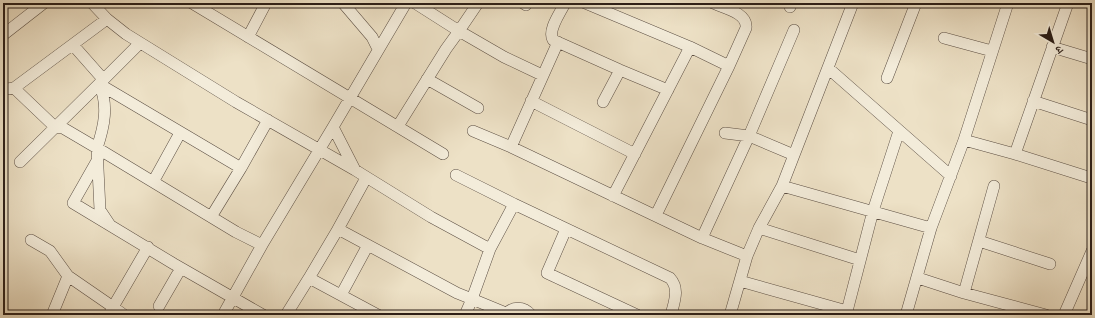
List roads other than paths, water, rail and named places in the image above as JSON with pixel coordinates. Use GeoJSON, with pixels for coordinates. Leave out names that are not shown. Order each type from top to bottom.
{"type":"FeatureCollection","features":[{"type":"Feature","properties":{"kind":"street"},"geometry":{"type":"LineString","coordinates":[[3,35],[44,3]]}},
{"type":"Feature","properties":{"kind":"street"},"geometry":{"type":"LineString","coordinates":[[92,3],[107,19],[140,43],[236,102],[355,170],[431,217],[490,249]]}},
{"type":"Feature","properties":{"kind":"street"},"geometry":{"type":"LineString","coordinates":[[193,3],[442,154]]}},
{"type":"Feature","properties":{"kind":"street"},"geometry":{"type":"LineString","coordinates":[[248,37],[266,3]]}},
{"type":"Feature","properties":{"kind":"street"},"geometry":{"type":"LineString","coordinates":[[342,3],[372,37],[378,50]]}},
{"type":"Feature","properties":{"kind":"street"},"geometry":{"type":"LineString","coordinates":[[223,315],[262,245],[406,3]]}},
{"type":"Feature","properties":{"kind":"street"},"geometry":{"type":"LineString","coordinates":[[415,3],[504,57],[542,75]]}},
{"type":"Feature","properties":{"kind":"street"},"geometry":{"type":"LineString","coordinates":[[398,126],[427,79],[478,3]]}},
{"type":"Feature","properties":{"kind":"street"},"geometry":{"type":"LineString","coordinates":[[565,3],[551,30],[550,36],[553,40],[668,90]]}},
{"type":"Feature","properties":{"kind":"street"},"geometry":{"type":"LineString","coordinates":[[585,3],[690,47],[729,66]]}},
{"type":"Feature","properties":{"kind":"street"},"geometry":{"type":"LineString","coordinates":[[656,215],[746,28],[747,24],[742,16],[713,3]]}},
{"type":"Feature","properties":{"kind":"street"},"geometry":{"type":"LineString","coordinates":[[730,315],[747,256],[759,228],[782,186],[853,3]]}},
{"type":"Feature","properties":{"kind":"street"},"geometry":{"type":"LineString","coordinates":[[887,78],[916,3]]}},
{"type":"Feature","properties":{"kind":"street"},"geometry":{"type":"LineString","coordinates":[[906,315],[918,278],[931,228],[964,140],[1008,3]]}},
{"type":"Feature","properties":{"kind":"street"},"geometry":{"type":"LineString","coordinates":[[1015,154],[1068,3]]}},
{"type":"Feature","properties":{"kind":"street"},"geometry":{"type":"LineString","coordinates":[[107,19],[73,45],[7,89],[55,127],[63,128],[97,154],[153,182],[262,245]]}},
{"type":"Feature","properties":{"kind":"street"},"geometry":{"type":"LineString","coordinates":[[702,238],[749,136],[794,30]]}},
{"type":"Feature","properties":{"kind":"street"},"geometry":{"type":"LineString","coordinates":[[944,38],[992,51]]}},
{"type":"Feature","properties":{"kind":"street"},"geometry":{"type":"LineString","coordinates":[[511,147],[530,101],[558,42]]}},
{"type":"Feature","properties":{"kind":"street"},"geometry":{"type":"LineString","coordinates":[[20,162],[140,43]]}},
{"type":"Feature","properties":{"kind":"street"},"geometry":{"type":"LineString","coordinates":[[73,45],[101,81],[180,132],[241,168]]}},
{"type":"Feature","properties":{"kind":"street"},"geometry":{"type":"LineString","coordinates":[[614,196],[690,47]]}},
{"type":"Feature","properties":{"kind":"street"},"geometry":{"type":"LineString","coordinates":[[1052,47],[1092,59]]}},
{"type":"Feature","properties":{"kind":"street"},"geometry":{"type":"LineString","coordinates":[[828,68],[951,176]]}},
{"type":"Feature","properties":{"kind":"street"},"geometry":{"type":"LineString","coordinates":[[604,102],[620,70]]}},
{"type":"Feature","properties":{"kind":"street"},"geometry":{"type":"LineString","coordinates":[[427,79],[478,108]]}},
{"type":"Feature","properties":{"kind":"street"},"geometry":{"type":"LineString","coordinates":[[101,81],[105,115],[103,130],[97,154],[73,203],[180,268],[263,315]]}},
{"type":"Feature","properties":{"kind":"street"},"geometry":{"type":"LineString","coordinates":[[530,101],[635,154]]}},
{"type":"Feature","properties":{"kind":"street"},"geometry":{"type":"LineString","coordinates":[[1033,101],[1092,120]]}},
{"type":"Feature","properties":{"kind":"street"},"geometry":{"type":"LineString","coordinates":[[212,217],[268,120]]}},
{"type":"Feature","properties":{"kind":"street"},"geometry":{"type":"LineString","coordinates":[[333,127],[355,170]]}},
{"type":"Feature","properties":{"kind":"street"},"geometry":{"type":"LineString","coordinates":[[473,131],[511,147],[702,238],[747,256]]}},
{"type":"Feature","properties":{"kind":"street"},"geometry":{"type":"LineString","coordinates":[[740,281],[846,313],[873,211],[899,131]]}},
{"type":"Feature","properties":{"kind":"street"},"geometry":{"type":"LineString","coordinates":[[153,182],[180,132]]}},
{"type":"Feature","properties":{"kind":"street"},"geometry":{"type":"LineString","coordinates":[[725,133],[749,136],[794,155]]}},
{"type":"Feature","properties":{"kind":"street"},"geometry":{"type":"LineString","coordinates":[[964,140],[1088,177]]}},
{"type":"Feature","properties":{"kind":"street"},"geometry":{"type":"LineString","coordinates":[[97,154],[100,210],[110,225]]}},
{"type":"Feature","properties":{"kind":"street"},"geometry":{"type":"LineString","coordinates":[[456,175],[670,278],[675,283],[676,293],[671,315]]}},
{"type":"Feature","properties":{"kind":"street"},"geometry":{"type":"LineString","coordinates":[[286,315],[338,229],[366,178]]}},
{"type":"Feature","properties":{"kind":"street"},"geometry":{"type":"LineString","coordinates":[[782,186],[931,228]]}},
{"type":"Feature","properties":{"kind":"street"},"geometry":{"type":"LineString","coordinates":[[964,293],[994,186]]}},
{"type":"Feature","properties":{"kind":"street"},"geometry":{"type":"LineString","coordinates":[[465,315],[490,249],[514,204]]}},
{"type":"Feature","properties":{"kind":"street"},"geometry":{"type":"LineString","coordinates":[[759,228],[860,260]]}},
{"type":"Feature","properties":{"kind":"street"},"geometry":{"type":"LineString","coordinates":[[338,229],[457,293],[505,314],[513,308],[521,308],[531,315]]}},
{"type":"Feature","properties":{"kind":"street"},"geometry":{"type":"LineString","coordinates":[[566,229],[547,273],[637,315]]}},
{"type":"Feature","properties":{"kind":"street"},"geometry":{"type":"LineString","coordinates":[[31,240],[50,252],[68,276],[111,311],[124,315]]}},
{"type":"Feature","properties":{"kind":"street"},"geometry":{"type":"LineString","coordinates":[[979,241],[1050,264]]}},
{"type":"Feature","properties":{"kind":"street"},"geometry":{"type":"LineString","coordinates":[[341,295],[368,245]]}},
{"type":"Feature","properties":{"kind":"street"},"geometry":{"type":"LineString","coordinates":[[111,311],[148,248]]}},
{"type":"Feature","properties":{"kind":"street"},"geometry":{"type":"LineString","coordinates":[[1064,315],[1088,270],[1092,251]]}},
{"type":"Feature","properties":{"kind":"street"},"geometry":{"type":"LineString","coordinates":[[159,306],[180,268]]}},
{"type":"Feature","properties":{"kind":"street"},"geometry":{"type":"LineString","coordinates":[[52,315],[68,276]]}},
{"type":"Feature","properties":{"kind":"street"},"geometry":{"type":"LineString","coordinates":[[309,278],[378,315]]}},
{"type":"Feature","properties":{"kind":"street"},"geometry":{"type":"LineString","coordinates":[[918,278],[964,293],[1046,315]]}}]}
